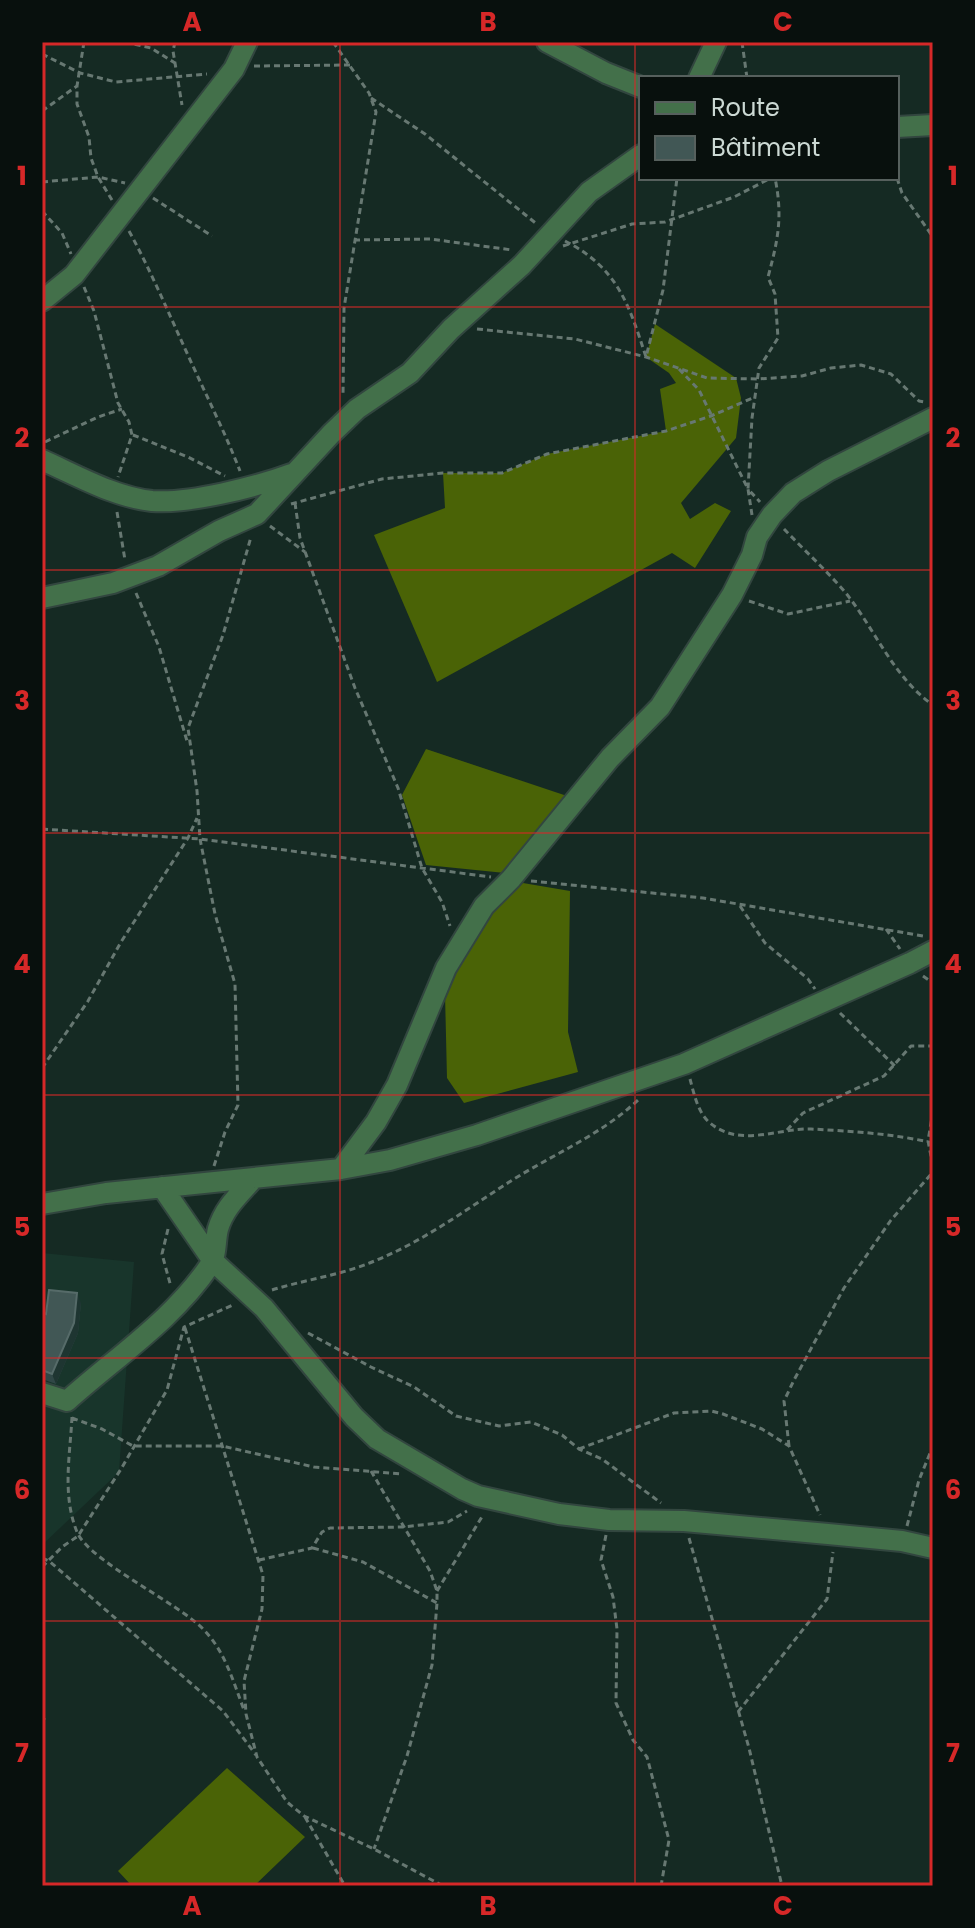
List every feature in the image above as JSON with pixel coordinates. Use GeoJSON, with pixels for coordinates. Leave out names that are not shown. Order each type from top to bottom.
{"type":"FeatureCollection","features":[{"type":"Feature","properties":{"kind":"street"},"geometry":{"type":"LineString","coordinates":[[42,301],[74,275],[234,69],[247,42]]}},
{"type":"Feature","properties":{"kind":"street"},"geometry":{"type":"LineString","coordinates":[[547,42],[639,86]]}},
{"type":"Feature","properties":{"kind":"street"},"geometry":{"type":"LineString","coordinates":[[700,76],[716,42]]}},
{"type":"Feature","properties":{"kind":"street"},"geometry":{"type":"LineString","coordinates":[[899,127],[933,125]]}},
{"type":"Feature","properties":{"kind":"street"},"geometry":{"type":"LineString","coordinates":[[42,598],[113,583],[158,566],[219,531],[257,514],[348,418],[410,373],[451,329],[522,265],[589,192],[639,156]]}},
{"type":"Feature","properties":{"kind":"street"},"geometry":{"type":"LineString","coordinates":[[341,1169],[376,1122],[397,1085],[446,968],[484,906],[511,879],[610,758],[660,707],[732,595],[752,555],[757,537],[772,515],[793,493],[828,471],[933,418]]}},
{"type":"Feature","properties":{"kind":"street"},"geometry":{"type":"LineString","coordinates":[[42,460],[117,492],[153,501],[246,487],[298,472]]}},
{"type":"Feature","properties":{"kind":"street"},"geometry":{"type":"LineString","coordinates":[[42,1204],[209,1181],[341,1169],[390,1160],[477,1135],[684,1064],[933,951]]}},
{"type":"Feature","properties":{"kind":"street"},"geometry":{"type":"LineString","coordinates":[[42,1393],[69,1409],[177,1305],[213,1261],[215,1239],[225,1209],[253,1179]]}},
{"type":"Feature","properties":{"kind":"street"},"geometry":{"type":"LineString","coordinates":[[162,1187],[213,1261],[252,1296],[354,1417],[377,1439],[462,1489],[559,1514],[828,1534],[902,1541],[933,1548]]}},
{"type":"Feature","properties":{"kind":"path"},"geometry":{"type":"LineString","coordinates":[[84,42],[77,104],[89,137],[91,158],[98,177],[157,283],[220,418],[246,487]]}},
{"type":"Feature","properties":{"kind":"path"},"geometry":{"type":"LineString","coordinates":[[125,42],[151,48],[175,63]]}},
{"type":"Feature","properties":{"kind":"path"},"geometry":{"type":"LineString","coordinates":[[175,42],[175,63],[188,126]]}},
{"type":"Feature","properties":{"kind":"path"},"geometry":{"type":"LineString","coordinates":[[333,42],[369,93],[376,112],[344,308],[345,393],[340,407]]}},
{"type":"Feature","properties":{"kind":"path"},"geometry":{"type":"LineString","coordinates":[[742,42],[747,76]]}},
{"type":"Feature","properties":{"kind":"path"},"geometry":{"type":"LineString","coordinates":[[42,54],[80,73]]}},
{"type":"Feature","properties":{"kind":"path"},"geometry":{"type":"LineString","coordinates":[[42,111],[77,86]]}},
{"type":"Feature","properties":{"kind":"path"},"geometry":{"type":"LineString","coordinates":[[757,537],[748,489],[759,368],[778,338],[775,294],[768,277],[779,236],[781,208],[775,180]]}},
{"type":"Feature","properties":{"kind":"path"},"geometry":{"type":"LineString","coordinates":[[898,180],[902,193],[933,237]]}},
{"type":"Feature","properties":{"kind":"path"},"geometry":{"type":"LineString","coordinates":[[451,329],[491,329],[575,339],[646,357],[707,378],[802,376],[831,368],[861,365],[891,374],[919,401],[933,402]]}},
{"type":"Feature","properties":{"kind":"path"},"geometry":{"type":"LineString","coordinates":[[679,368],[699,390],[748,489],[850,601],[876,642],[918,694],[933,705]]}},
{"type":"Feature","properties":{"kind":"path"},"geometry":{"type":"LineString","coordinates":[[257,514],[382,479],[443,473],[502,473],[547,454],[666,431],[755,397]]}},
{"type":"Feature","properties":{"kind":"path"},"geometry":{"type":"LineString","coordinates":[[42,444],[122,409]]}},
{"type":"Feature","properties":{"kind":"path"},"geometry":{"type":"LineString","coordinates":[[132,435],[188,457],[246,487]]}},
{"type":"Feature","properties":{"kind":"path"},"geometry":{"type":"LineString","coordinates":[[294,503],[305,552],[355,688],[398,788],[422,868],[442,902],[457,949]]}},
{"type":"Feature","properties":{"kind":"path"},"geometry":{"type":"LineString","coordinates":[[257,514],[274,531],[305,552]]}},
{"type":"Feature","properties":{"kind":"path"},"geometry":{"type":"LineString","coordinates":[[209,1181],[225,1132],[238,1105],[235,984],[215,914],[200,839],[188,728],[223,635],[257,514]]}},
{"type":"Feature","properties":{"kind":"path"},"geometry":{"type":"LineString","coordinates":[[732,595],[788,614],[850,601]]}},
{"type":"Feature","properties":{"kind":"path"},"geometry":{"type":"LineString","coordinates":[[42,1068],[88,1001],[121,942],[188,838],[199,814]]}},
{"type":"Feature","properties":{"kind":"path"},"geometry":{"type":"LineString","coordinates":[[787,1130],[803,1113],[884,1076],[911,1046],[933,1046]]}},
{"type":"Feature","properties":{"kind":"path"},"geometry":{"type":"LineString","coordinates":[[684,1064],[699,1107],[709,1122],[721,1129],[745,1136],[762,1137],[787,1130],[845,1132],[930,1142]]}},
{"type":"Feature","properties":{"kind":"path"},"geometry":{"type":"LineString","coordinates":[[184,1327],[252,1296],[371,1263],[449,1221],[574,1145],[621,1115],[641,1097]]}},
{"type":"Feature","properties":{"kind":"path"},"geometry":{"type":"LineString","coordinates":[[933,1111],[930,1142],[933,1166]]}},
{"type":"Feature","properties":{"kind":"path"},"geometry":{"type":"LineString","coordinates":[[738,1712],[827,1599],[834,1549],[789,1446],[784,1401],[844,1288],[891,1220],[933,1172]]}},
{"type":"Feature","properties":{"kind":"path"},"geometry":{"type":"LineString","coordinates":[[175,1208],[162,1254],[263,1575],[262,1609],[244,1681],[246,1714]]}},
{"type":"Feature","properties":{"kind":"path"},"geometry":{"type":"LineString","coordinates":[[42,1567],[78,1536],[116,1478],[167,1390],[184,1327]]}},
{"type":"Feature","properties":{"kind":"path"},"geometry":{"type":"LineString","coordinates":[[304,1330],[414,1387],[456,1416],[499,1426],[531,1422],[562,1435],[579,1449],[602,1459],[684,1521],[749,1748],[782,1886]]}},
{"type":"Feature","properties":{"kind":"path"},"geometry":{"type":"LineString","coordinates":[[257,1757],[246,1714],[224,1656],[202,1628],[103,1559],[78,1536],[67,1492],[69,1409],[133,1446],[222,1446],[314,1467],[411,1475]]}},
{"type":"Feature","properties":{"kind":"path"},"geometry":{"type":"LineString","coordinates":[[579,1449],[674,1413],[711,1411],[762,1429],[789,1446]]}},
{"type":"Feature","properties":{"kind":"path"},"geometry":{"type":"LineString","coordinates":[[902,1541],[919,1480],[933,1446]]}},
{"type":"Feature","properties":{"kind":"path"},"geometry":{"type":"LineString","coordinates":[[371,1471],[430,1571],[437,1591],[432,1665],[407,1756],[374,1849]]}},
{"type":"Feature","properties":{"kind":"path"},"geometry":{"type":"LineString","coordinates":[[312,1548],[322,1532],[330,1528],[403,1527],[448,1522],[493,1499]]}},
{"type":"Feature","properties":{"kind":"path"},"geometry":{"type":"LineString","coordinates":[[437,1591],[493,1499]]}},
{"type":"Feature","properties":{"kind":"path"},"geometry":{"type":"LineString","coordinates":[[609,1520],[601,1560],[613,1597],[617,1629],[616,1703],[633,1740],[647,1757],[669,1840],[661,1886]]}},
{"type":"Feature","properties":{"kind":"path"},"geometry":{"type":"LineString","coordinates":[[259,1560],[312,1548],[363,1562],[437,1603]]}},
{"type":"Feature","properties":{"kind":"path"},"geometry":{"type":"LineString","coordinates":[[42,1558],[223,1711],[287,1802],[304,1816],[443,1886]]}},
{"type":"Feature","properties":{"kind":"path"},"geometry":{"type":"LineString","coordinates":[[304,1816],[345,1886]]}},
{"type":"Feature","properties":{"kind":"shaded area"},"geometry":{"type":"Polygon","coordinates":[[[42,1253],[134,1262],[119,1472],[42,1545],[42,1253]]]}},
{"type":"Feature","properties":{"kind":"green space"},"geometry":{"type":"Polygon","coordinates":[[[655,324],[736,378],[741,398],[736,438],[681,503],[690,519],[715,503],[731,511],[695,568],[672,553],[437,682],[374,535],[445,508],[443,473],[502,473],[547,454],[666,431],[660,389],[676,383],[669,373],[646,357],[655,324]]]}},
{"type":"Feature","properties":{"kind":"green space"},"geometry":{"type":"Polygon","coordinates":[[[426,749],[582,801],[514,874],[426,865],[402,795],[426,749]]]}},
{"type":"Feature","properties":{"kind":"green space"},"geometry":{"type":"Polygon","coordinates":[[[523,883],[570,891],[568,1032],[578,1072],[464,1103],[447,1078],[445,994],[485,919],[523,883]]]}},
{"type":"Feature","properties":{"kind":"green space"},"geometry":{"type":"Polygon","coordinates":[[[227,1768],[305,1837],[254,1886],[132,1886],[118,1871],[227,1768]]]}},
{"type":"Feature","properties":{"kind":"building"},"geometry":{"type":"Polygon","coordinates":[[[49,1290],[77,1293],[74,1323],[52,1374],[42,1370],[42,1312],[46,1314],[49,1290]]]}}]}
